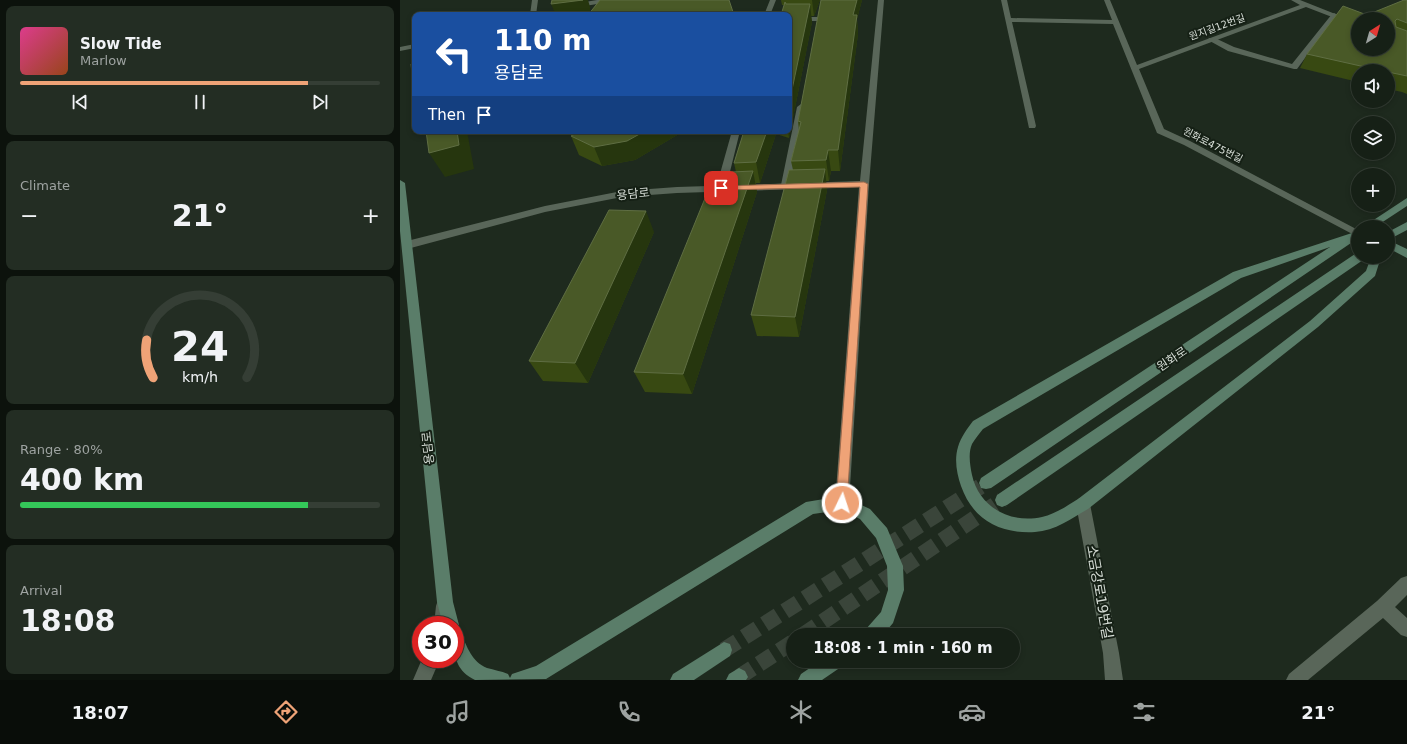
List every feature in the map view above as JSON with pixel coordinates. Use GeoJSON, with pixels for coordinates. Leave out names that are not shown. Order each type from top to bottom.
{"type":"FeatureCollection","features":[{"type":"Feature","properties":{"kind":"street"},"geometry":{"type":"LineString","coordinates":[[533,12],[535,0]]}},
{"type":"Feature","properties":{"kind":"street"},"geometry":{"type":"LineString","coordinates":[[566,7],[609,0]]}},
{"type":"Feature","properties":{"kind":"street"},"geometry":{"type":"LineString","coordinates":[[768,12],[773,0]]}},
{"type":"Feature","properties":{"kind":"street"},"geometry":{"type":"LineString","coordinates":[[842,503],[864,184],[881,0]]}},
{"type":"Feature","properties":{"kind":"street"},"geometry":{"type":"LineString","coordinates":[[1004,0],[1032,126]]}},
{"type":"Feature","properties":{"kind":"street","name":"원화로475번길"},"geometry":{"type":"LineString","coordinates":[[1107,0],[1160,131],[1187,143],[1351,230]]}},
{"type":"Feature","properties":{"kind":"street"},"geometry":{"type":"LineString","coordinates":[[1294,0],[1351,22]]}},
{"type":"Feature","properties":{"kind":"street","name":"원지길12번길"},"geometry":{"type":"LineString","coordinates":[[1135,68],[1306,5]]}},
{"type":"Feature","properties":{"kind":"street"},"geometry":{"type":"LineString","coordinates":[[1212,40],[1231,49],[1294,67],[1334,16]]}},
{"type":"Feature","properties":{"kind":"street"},"geometry":{"type":"LineString","coordinates":[[792,19],[818,20]]}},
{"type":"Feature","properties":{"kind":"street"},"geometry":{"type":"LineString","coordinates":[[1008,20],[1117,22]]}},
{"type":"Feature","properties":{"kind":"street"},"geometry":{"type":"LineString","coordinates":[[400,49],[412,47]]}},
{"type":"Feature","properties":{"kind":"street"},"geometry":{"type":"LineString","coordinates":[[786,187],[804,95]]}},
{"type":"Feature","properties":{"kind":"street"},"geometry":{"type":"LineString","coordinates":[[721,188],[735,134]]}},
{"type":"Feature","properties":{"kind":"street","name":"용담로"},"geometry":{"type":"LineString","coordinates":[[400,183],[445,602],[449,616]]}},
{"type":"Feature","properties":{"kind":"street","name":"용담로"},"geometry":{"type":"LineString","coordinates":[[407,245],[544,209],[616,195],[721,188],[864,184]]}},
{"type":"Feature","properties":{"kind":"street"},"geometry":{"type":"LineString","coordinates":[[1378,220],[1407,201]]}},
{"type":"Feature","properties":{"kind":"street"},"geometry":{"type":"LineString","coordinates":[[1395,233],[1407,225]]}},
{"type":"Feature","properties":{"kind":"street"},"geometry":{"type":"LineString","coordinates":[[1351,236],[1237,275],[978,425],[970,435],[964,448],[962,462],[968,488],[983,509],[999,520],[1037,525],[1061,517],[1083,504],[1314,324],[1372,273],[1374,264]]}},
{"type":"Feature","properties":{"kind":"street","name":"원화로"},"geometry":{"type":"LineString","coordinates":[[986,483],[1351,239]]}},
{"type":"Feature","properties":{"kind":"street"},"geometry":{"type":"LineString","coordinates":[[1395,248],[1407,254]]}},
{"type":"Feature","properties":{"kind":"street","name":"원화로"},"geometry":{"type":"LineString","coordinates":[[1002,500],[1351,262]]}},
{"type":"Feature","properties":{"kind":"street"},"geometry":{"type":"LineString","coordinates":[[518,680],[540,672],[811,507],[842,503],[865,514],[882,533],[895,566],[896,590],[887,617],[878,628]]}},
{"type":"Feature","properties":{"kind":"street","name":"소금강로19번길"},"geometry":{"type":"LineString","coordinates":[[1083,504],[1111,653],[1114,680]]}},
{"type":"Feature","properties":{"kind":"street"},"geometry":{"type":"LineString","coordinates":[[1296,680],[1383,607],[1407,584]]}},
{"type":"Feature","properties":{"kind":"street"},"geometry":{"type":"LineString","coordinates":[[443,616],[445,602]]}},
{"type":"Feature","properties":{"kind":"street"},"geometry":{"type":"LineString","coordinates":[[1383,607],[1407,629]]}},
{"type":"Feature","properties":{"kind":"street"},"geometry":{"type":"LineString","coordinates":[[679,680],[724,650]]}},
{"type":"Feature","properties":{"kind":"street"},"geometry":{"type":"LineString","coordinates":[[464,660],[472,669],[488,678],[502,680]]}},
{"type":"Feature","properties":{"kind":"street"},"geometry":{"type":"LineString","coordinates":[[422,680],[427,668]]}},
{"type":"Feature","properties":{"kind":"street"},"geometry":{"type":"LineString","coordinates":[[807,680],[825,668]]}},
{"type":"Feature","properties":{"kind":"building"},"geometry":{"type":"Polygon","coordinates":[[[552,0],[583,0],[551,4],[552,0]]]}},
{"type":"Feature","properties":{"kind":"building"},"geometry":{"type":"Polygon","coordinates":[[[600,0],[729,0],[733,12],[590,12],[600,0]]]}},
{"type":"Feature","properties":{"kind":"building"},"geometry":{"type":"Polygon","coordinates":[[[821,0],[857,0],[853,15],[857,15],[838,150],[828,150],[826,160],[791,161],[801,122],[798,121],[821,0]]]}},
{"type":"Feature","properties":{"kind":"building"},"geometry":{"type":"Polygon","coordinates":[[[1407,0],[1407,23],[1397,19],[1395,21],[1395,12],[1374,12],[1407,0]]]}},
{"type":"Feature","properties":{"kind":"building"},"geometry":{"type":"Polygon","coordinates":[[[785,2],[786,4],[810,4],[792,90],[792,12],[782,12],[785,2]]]}},
{"type":"Feature","properties":{"kind":"building"},"geometry":{"type":"Polygon","coordinates":[[[1343,6],[1359,12],[1351,12],[1351,56],[1395,56],[1395,21],[1396,27],[1407,31],[1407,76],[1395,73],[1395,64],[1352,64],[1307,54],[1343,6]]]}},
{"type":"Feature","properties":{"kind":"building"},"geometry":{"type":"Polygon","coordinates":[[[426,134],[457,134],[459,145],[429,153],[426,134]]]}},
{"type":"Feature","properties":{"kind":"building"},"geometry":{"type":"Polygon","coordinates":[[[575,134],[640,134],[627,141],[594,147],[571,136],[575,134]]]}},
{"type":"Feature","properties":{"kind":"building"},"geometry":{"type":"Polygon","coordinates":[[[743,134],[766,134],[756,162],[734,163],[743,134]]]}},
{"type":"Feature","properties":{"kind":"building"},"geometry":{"type":"Polygon","coordinates":[[[825,169],[795,317],[751,315],[789,170],[825,169]]]}},
{"type":"Feature","properties":{"kind":"building"},"geometry":{"type":"Polygon","coordinates":[[[753,171],[683,374],[634,372],[710,186],[726,186],[731,172],[753,171]]]}},
{"type":"Feature","properties":{"kind":"building"},"geometry":{"type":"Polygon","coordinates":[[[609,210],[646,211],[575,363],[529,361],[609,210]]]}},
{"type":"Feature","properties":{"kind":"tunnel"},"geometry":{"type":"LineString","coordinates":[[724,650],[986,483]]}},
{"type":"Feature","properties":{"kind":"tunnel"},"geometry":{"type":"LineString","coordinates":[[813,628],[1002,500]]}},
{"type":"Feature","properties":{"kind":"tunnel"},"geometry":{"type":"LineString","coordinates":[[739,677],[786,647]]}},
{"type":"Feature","properties":{"kind":"route"},"geometry":{"type":"LineString","coordinates":[[721,188],[864,184],[842,503]]}}]}
